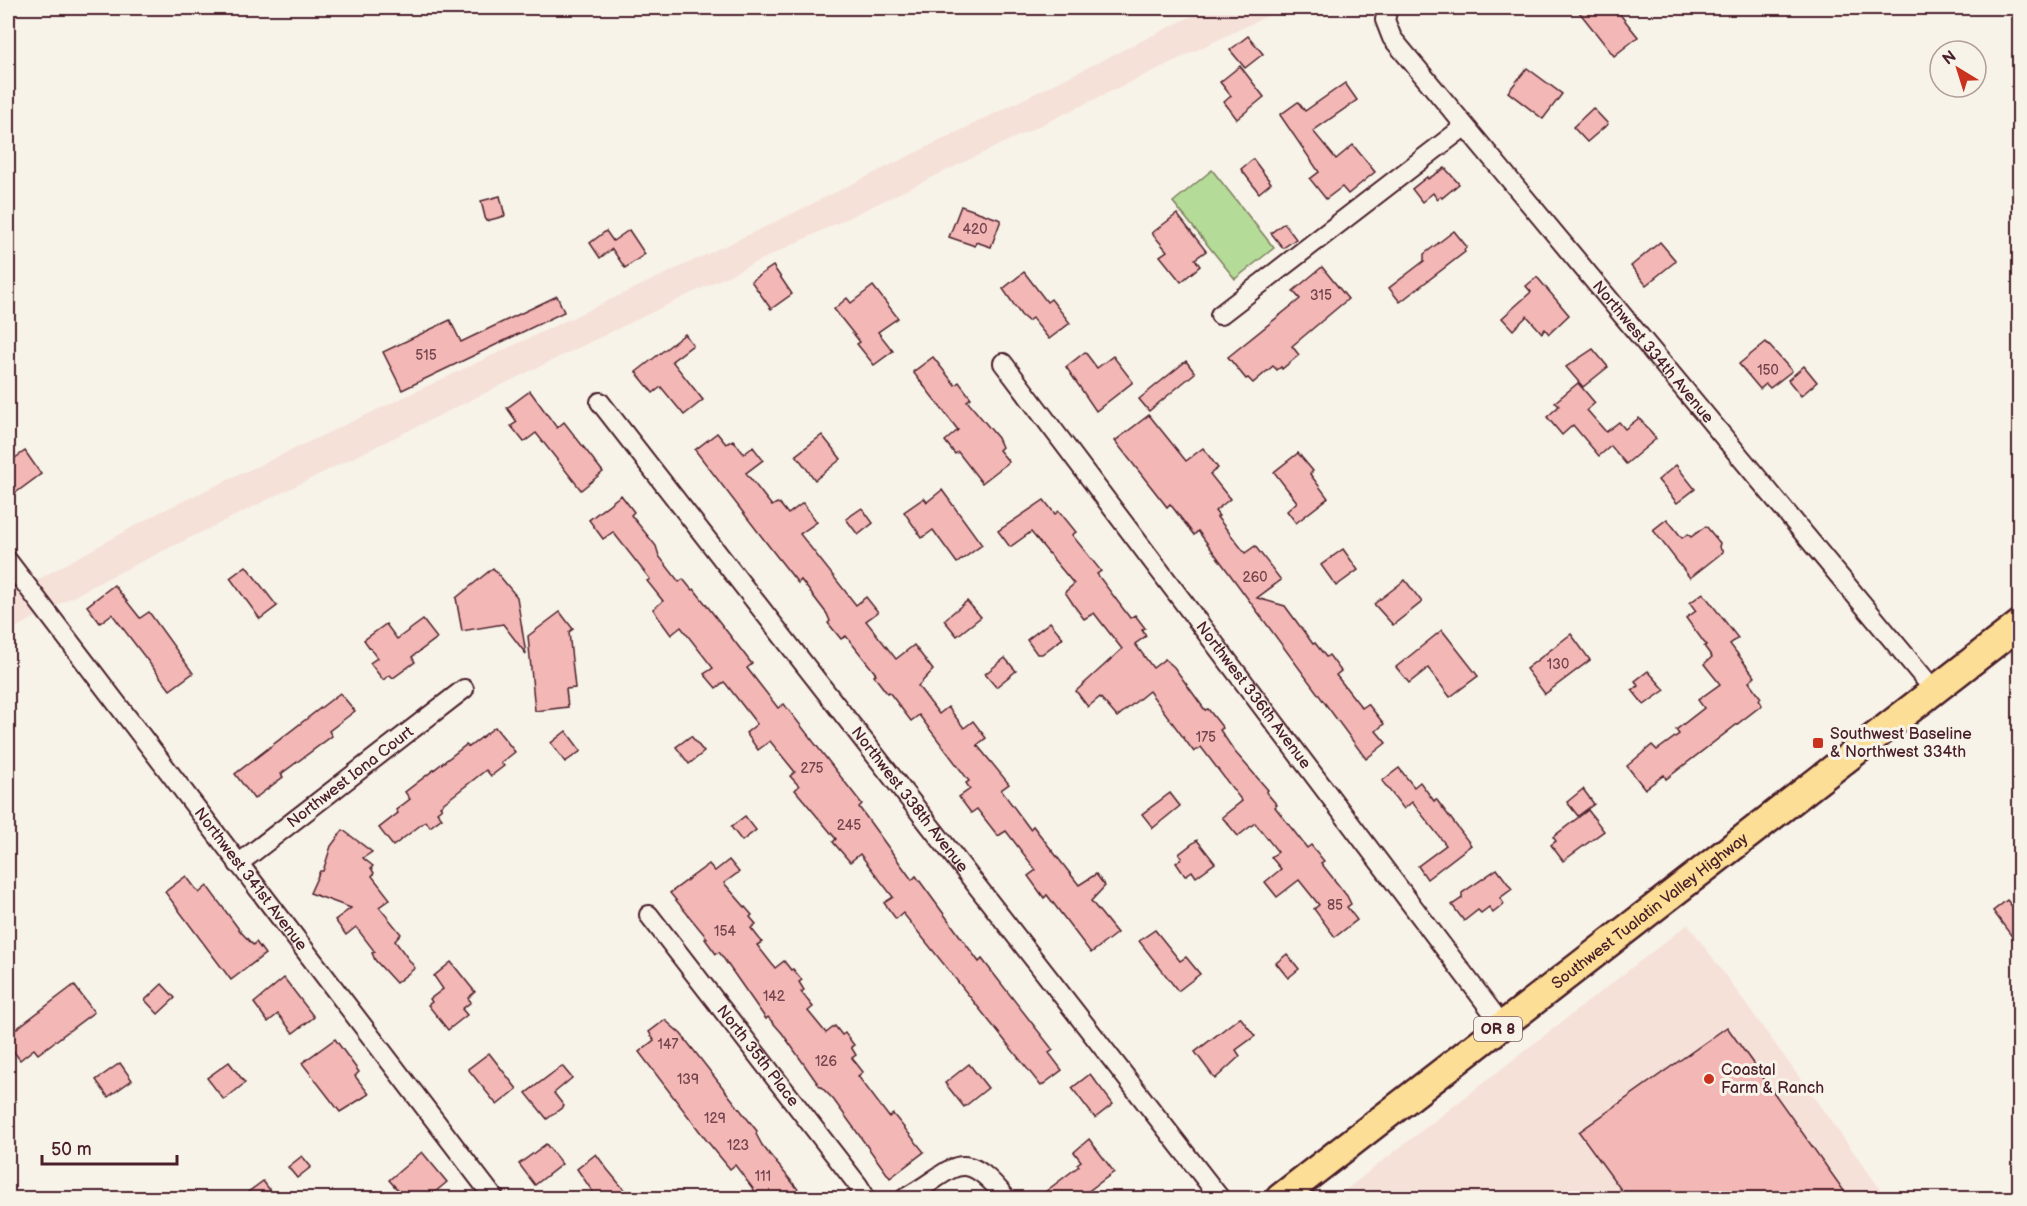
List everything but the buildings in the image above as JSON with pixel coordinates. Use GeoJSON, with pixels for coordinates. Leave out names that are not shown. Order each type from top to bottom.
{"type":"FeatureCollection","features":[{"type":"Feature","properties":{"kind":"highway","name":"Southwest Tualatin Valley Highway"},"geometry":{"type":"LineString","coordinates":[[1280,1198],[2019,624]]}},
{"type":"Feature","properties":{"kind":"street","name":"Northwest 334th Avenue"},"geometry":{"type":"LineString","coordinates":[[1388,8],[1385,20],[1392,38],[1934,690]]}},
{"type":"Feature","properties":{"kind":"street"},"geometry":{"type":"LineString","coordinates":[[1220,315],[1464,127]]}},
{"type":"Feature","properties":{"kind":"street","name":"Northwest 336th Avenue"},"geometry":{"type":"LineString","coordinates":[[1003,363],[1503,1026]]}},
{"type":"Feature","properties":{"kind":"street","name":"Northwest 338th Avenue"},"geometry":{"type":"LineString","coordinates":[[600,402],[1220,1198]]}},
{"type":"Feature","properties":{"kind":"street","name":"Northwest 341st Avenue"},"geometry":{"type":"LineString","coordinates":[[8,561],[494,1198]]}},
{"type":"Feature","properties":{"kind":"street","name":"Northwest Iona Court"},"geometry":{"type":"LineString","coordinates":[[238,864],[464,689]]}},
{"type":"Feature","properties":{"kind":"street","name":"North 35th Place"},"geometry":{"type":"LineString","coordinates":[[649,915],[866,1198]]}},
{"type":"Feature","properties":{"kind":"street"},"geometry":{"type":"LineString","coordinates":[[905,1198],[951,1168],[966,1165],[983,1171],[1006,1198]]}},
{"type":"Feature","properties":{"kind":"shaded area"},"geometry":{"type":"Polygon","coordinates":[[[1208,8],[1284,8],[522,375],[106,579],[8,632],[8,596],[160,512],[769,225],[1208,8]]]}},
{"type":"Feature","properties":{"kind":"shaded area"},"geometry":{"type":"Polygon","coordinates":[[[1688,924],[1887,1198],[1335,1198],[1688,924]]]}},
{"type":"Feature","properties":{"kind":"green space"},"geometry":{"type":"Polygon","coordinates":[[[1212,170],[1274,248],[1235,279],[1173,202],[1212,170]]]}},
{"type":"Feature","properties":{"kind":"place","name":"Southwest Baseline & Northwest 334th"},"geometry":{"type":"Point","coordinates":[1818,743]}},
{"type":"Feature","properties":{"kind":"place","name":"Coastal Farm & Ranch"},"geometry":{"type":"Point","coordinates":[1709,1079]}}]}
